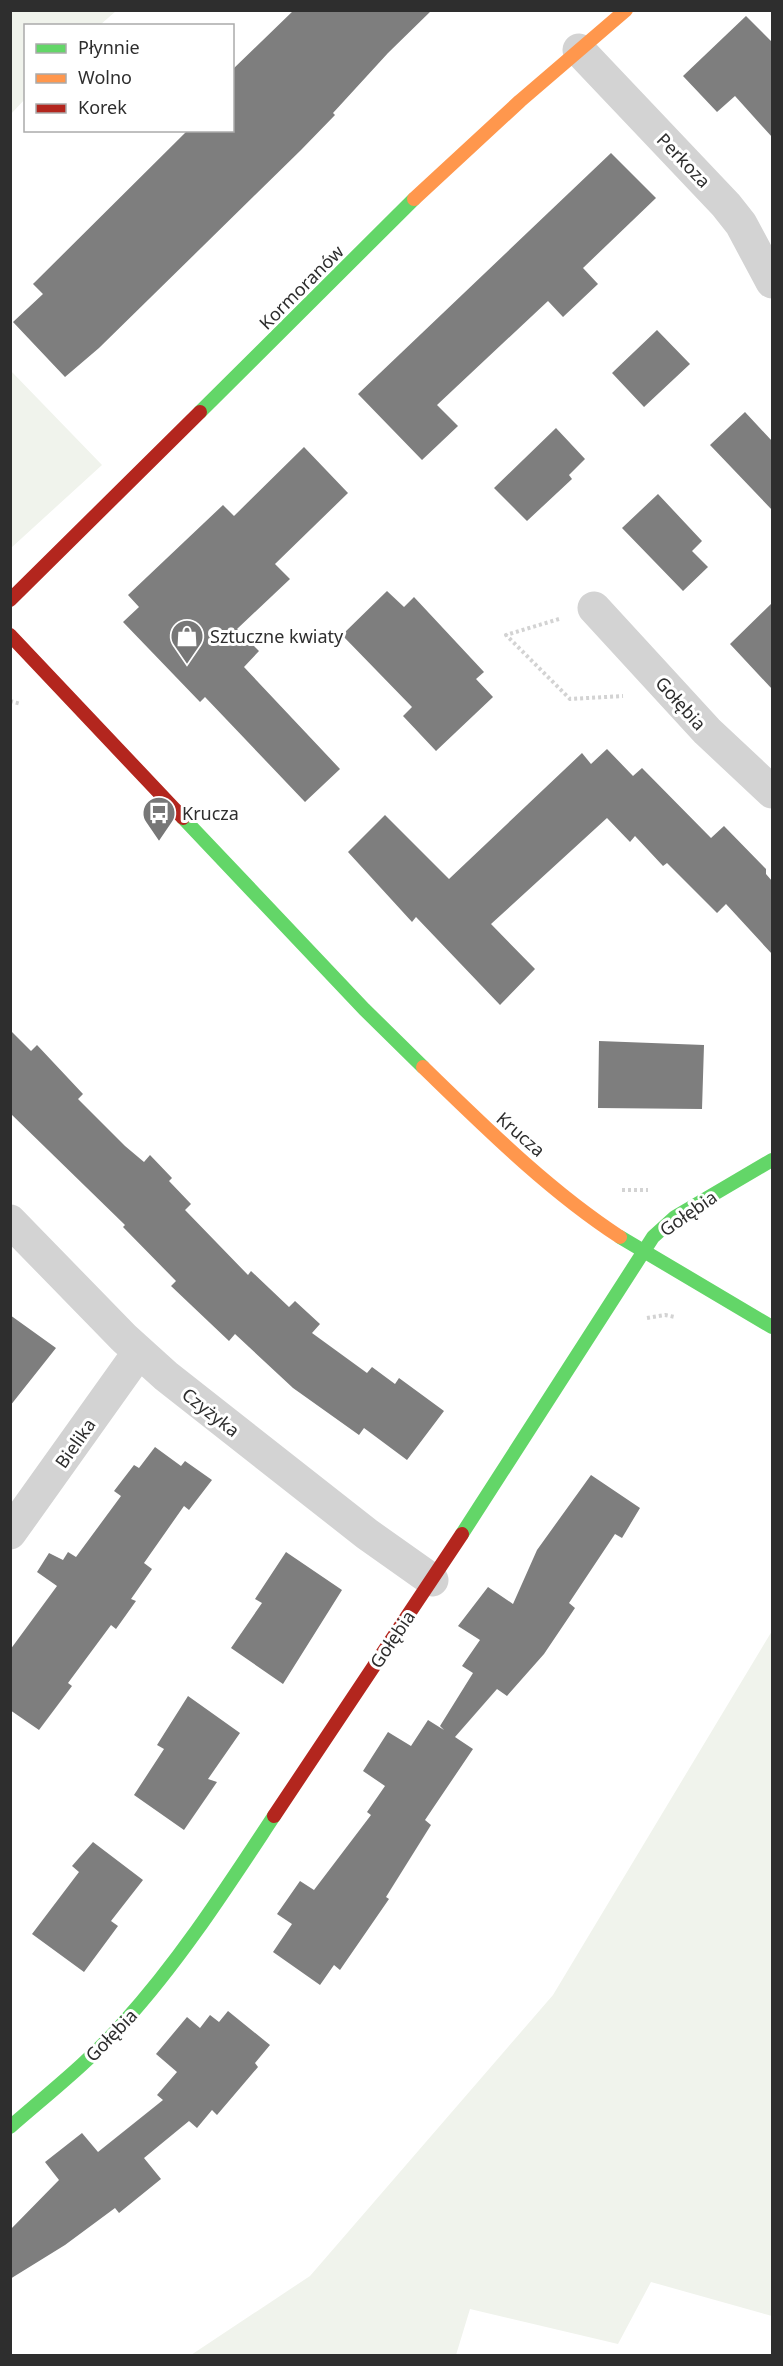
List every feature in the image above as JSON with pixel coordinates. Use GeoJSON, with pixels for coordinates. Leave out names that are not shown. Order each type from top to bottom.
{"type":"FeatureCollection","features":[{"type":"Feature","properties":{"kind":"street","name":"Kormoranów"},"geometry":{"type":"LineString","coordinates":[[10,600],[432,182],[627,10]]}},
{"type":"Feature","properties":{"kind":"street","name":"Perkoza"},"geometry":{"type":"LineString","coordinates":[[579,50],[726,205],[741,224],[772,282]]}},
{"type":"Feature","properties":{"kind":"street","name":"Gołębia"},"geometry":{"type":"LineString","coordinates":[[594,608],[707,731],[772,792]]}},
{"type":"Feature","properties":{"kind":"street","name":"Krucza"},"geometry":{"type":"LineString","coordinates":[[10,635],[213,852],[451,1095],[575,1204],[642,1252],[772,1327]]}},
{"type":"Feature","properties":{"kind":"street","name":"Gołębia"},"geometry":{"type":"LineString","coordinates":[[10,2127],[91,2057],[124,2023],[181,1955],[432,1580],[653,1237],[675,1217],[772,1160]]}},
{"type":"Feature","properties":{"kind":"street","name":"Czyżyka"},"geometry":{"type":"LineString","coordinates":[[10,1221],[139,1352],[215,1416],[432,1580]]}},
{"type":"Feature","properties":{"kind":"street","name":"Bielika"},"geometry":{"type":"LineString","coordinates":[[10,1533],[139,1352]]}},
{"type":"Feature","properties":{"kind":"path"},"geometry":{"type":"LineString","coordinates":[[594,608],[506,635],[570,699],[633,695]]}},
{"type":"Feature","properties":{"kind":"path"},"geometry":{"type":"LineString","coordinates":[[639,1322],[664,1315],[681,1318]]}},
{"type":"Feature","properties":{"kind":"shaded area"},"geometry":{"type":"Polygon","coordinates":[[[11,10],[116,10],[101,24],[24,24],[24,100],[11,114],[11,10]]]}},
{"type":"Feature","properties":{"kind":"shaded area"},"geometry":{"type":"Polygon","coordinates":[[[11,371],[102,465],[11,548],[11,371]]]}},
{"type":"Feature","properties":{"kind":"shaded area"},"geometry":{"type":"Polygon","coordinates":[[[772,1631],[772,2316],[651,2282],[618,2344],[470,2309],[456,2355],[191,2355],[310,2276],[553,1995],[772,1631]]]}},
{"type":"Feature","properties":{"kind":"building"},"geometry":{"type":"Polygon","coordinates":[[[294,10],[432,10],[388,53],[333,113],[335,115],[301,150],[99,348],[65,377],[13,322],[43,294],[33,284],[186,132],[234,132],[234,68],[294,10]]]}},
{"type":"Feature","properties":{"kind":"building"},"geometry":{"type":"Polygon","coordinates":[[[746,16],[772,42],[772,137],[735,96],[717,112],[683,76],[746,16]]]}},
{"type":"Feature","properties":{"kind":"building"},"geometry":{"type":"Polygon","coordinates":[[[611,153],[656,198],[583,268],[598,284],[563,317],[548,301],[437,405],[458,426],[422,460],[358,394],[611,153]]]}},
{"type":"Feature","properties":{"kind":"building"},"geometry":{"type":"Polygon","coordinates":[[[657,330],[690,364],[644,407],[612,373],[657,330]]]}},
{"type":"Feature","properties":{"kind":"building"},"geometry":{"type":"Polygon","coordinates":[[[745,412],[772,441],[772,510],[710,445],[745,412]]]}},
{"type":"Feature","properties":{"kind":"building"},"geometry":{"type":"Polygon","coordinates":[[[556,428],[585,459],[569,475],[572,479],[527,521],[494,488],[556,428]]]}},
{"type":"Feature","properties":{"kind":"building"},"geometry":{"type":"Polygon","coordinates":[[[304,447],[348,493],[275,564],[290,579],[237,629],[259,651],[244,667],[340,769],[305,802],[205,697],[200,702],[123,622],[139,607],[128,595],[223,505],[234,516],[304,447]]]}},
{"type":"Feature","properties":{"kind":"building"},"geometry":{"type":"Polygon","coordinates":[[[658,494],[702,541],[692,551],[708,567],[683,591],[622,528],[658,494]]]}},
{"type":"Feature","properties":{"kind":"building"},"geometry":{"type":"Polygon","coordinates":[[[387,591],[404,607],[414,597],[484,672],[476,679],[493,697],[436,751],[403,716],[412,707],[342,635],[387,591]]]}},
{"type":"Feature","properties":{"kind":"building"},"geometry":{"type":"Polygon","coordinates":[[[772,603],[772,689],[730,644],[772,603]]]}},
{"type":"Feature","properties":{"kind":"building"},"geometry":{"type":"Polygon","coordinates":[[[607,749],[633,776],[642,768],[711,838],[724,826],[766,869],[766,874],[772,881],[772,954],[726,904],[717,913],[667,863],[663,866],[635,836],[630,842],[607,818],[491,924],[535,969],[500,1005],[416,917],[412,922],[348,852],[385,815],[449,879],[582,753],[591,764],[607,749]]]}},
{"type":"Feature","properties":{"kind":"building"},"geometry":{"type":"Polygon","coordinates":[[[10,1030],[31,1051],[37,1045],[83,1094],[78,1099],[125,1146],[144,1162],[150,1155],[172,1178],[169,1181],[191,1204],[185,1210],[248,1275],[251,1271],[289,1307],[295,1301],[320,1324],[312,1333],[367,1373],[372,1367],[395,1384],[399,1378],[444,1411],[407,1460],[364,1428],[359,1435],[293,1388],[235,1334],[229,1341],[171,1286],[176,1281],[123,1227],[125,1225],[10,1113],[10,1030]]]}},
{"type":"Feature","properties":{"kind":"building"},"geometry":{"type":"Polygon","coordinates":[[[599,1041],[704,1045],[702,1109],[598,1108],[599,1041]]]}},
{"type":"Feature","properties":{"kind":"building"},"geometry":{"type":"Polygon","coordinates":[[[10,1315],[56,1348],[10,1406],[10,1315]]]}},
{"type":"Feature","properties":{"kind":"building"},"geometry":{"type":"Polygon","coordinates":[[[155,1447],[181,1466],[185,1461],[212,1480],[189,1510],[184,1506],[144,1563],[152,1569],[131,1599],[136,1601],[116,1629],[111,1625],[68,1683],[72,1686],[39,1730],[10,1710],[10,1650],[57,1586],[37,1572],[49,1553],[63,1560],[68,1552],[76,1557],[121,1496],[114,1491],[134,1465],[139,1468],[155,1447]]]}},
{"type":"Feature","properties":{"kind":"building"},"geometry":{"type":"Polygon","coordinates":[[[591,1475],[640,1508],[622,1538],[615,1534],[569,1603],[575,1608],[544,1654],[507,1696],[497,1689],[455,1737],[473,1749],[425,1820],[431,1825],[386,1897],[389,1899],[340,1970],[334,1965],[320,1985],[273,1952],[292,1924],[277,1914],[300,1881],[314,1890],[371,1815],[367,1812],[385,1786],[363,1771],[388,1732],[411,1746],[428,1720],[444,1730],[440,1726],[473,1673],[462,1666],[480,1640],[458,1626],[488,1587],[513,1604],[537,1550],[591,1475]]]}},
{"type":"Feature","properties":{"kind":"building"},"geometry":{"type":"Polygon","coordinates":[[[286,1552],[342,1590],[283,1684],[231,1648],[262,1603],[255,1599],[286,1552]]]}},
{"type":"Feature","properties":{"kind":"building"},"geometry":{"type":"Polygon","coordinates":[[[188,1696],[240,1733],[208,1779],[217,1782],[184,1830],[134,1795],[164,1749],[157,1745],[188,1696]]]}},
{"type":"Feature","properties":{"kind":"building"},"geometry":{"type":"Polygon","coordinates":[[[93,1842],[143,1880],[111,1921],[118,1926],[84,1972],[32,1934],[79,1872],[72,1866],[93,1842]]]}},
{"type":"Feature","properties":{"kind":"building"},"geometry":{"type":"Polygon","coordinates":[[[228,2011],[270,2045],[255,2063],[258,2067],[217,2115],[212,2110],[197,2128],[189,2121],[144,2158],[161,2179],[119,2213],[115,2208],[65,2245],[10,2279],[10,2230],[59,2180],[45,2162],[82,2133],[98,2152],[163,2100],[157,2095],[177,2072],[156,2054],[187,2017],[200,2028],[210,2015],[219,2022],[228,2011]]]}},
{"type":"Feature","properties":{"kind":"traffic: fast"},"geometry":{"type":"LineString","coordinates":[[200,412],[414,199]]}},
{"type":"Feature","properties":{"kind":"traffic: fast"},"geometry":{"type":"LineString","coordinates":[[183,818],[364,1009],[423,1067]]}},
{"type":"Feature","properties":{"kind":"traffic: fast"},"geometry":{"type":"LineString","coordinates":[[462,1534],[653,1237],[675,1217],[772,1160]]}},
{"type":"Feature","properties":{"kind":"traffic: fast"},"geometry":{"type":"LineString","coordinates":[[620,1237],[772,1327]]}},
{"type":"Feature","properties":{"kind":"traffic: fast"},"geometry":{"type":"LineString","coordinates":[[10,2127],[97,2050],[145,1998],[203,1922],[274,1816]]}},
{"type":"Feature","properties":{"kind":"traffic: slow"},"geometry":{"type":"LineString","coordinates":[[414,199],[520,101],[626,10]]}},
{"type":"Feature","properties":{"kind":"traffic: slow"},"geometry":{"type":"LineString","coordinates":[[423,1067],[542,1178],[593,1219],[620,1237]]}},
{"type":"Feature","properties":{"kind":"traffic: jam"},"geometry":{"type":"LineString","coordinates":[[10,600],[200,412]]}},
{"type":"Feature","properties":{"kind":"traffic: jam"},"geometry":{"type":"LineString","coordinates":[[10,635],[183,818]]}},
{"type":"Feature","properties":{"kind":"traffic: jam"},"geometry":{"type":"LineString","coordinates":[[274,1816],[462,1534]]}},
{"type":"Feature","properties":{"kind":"place","name":"Sztuczne kwiaty"},"geometry":{"type":"Point","coordinates":[187,665]}},
{"type":"Feature","properties":{"kind":"place","name":"Krucza"},"geometry":{"type":"Point","coordinates":[159,842]}}]}
